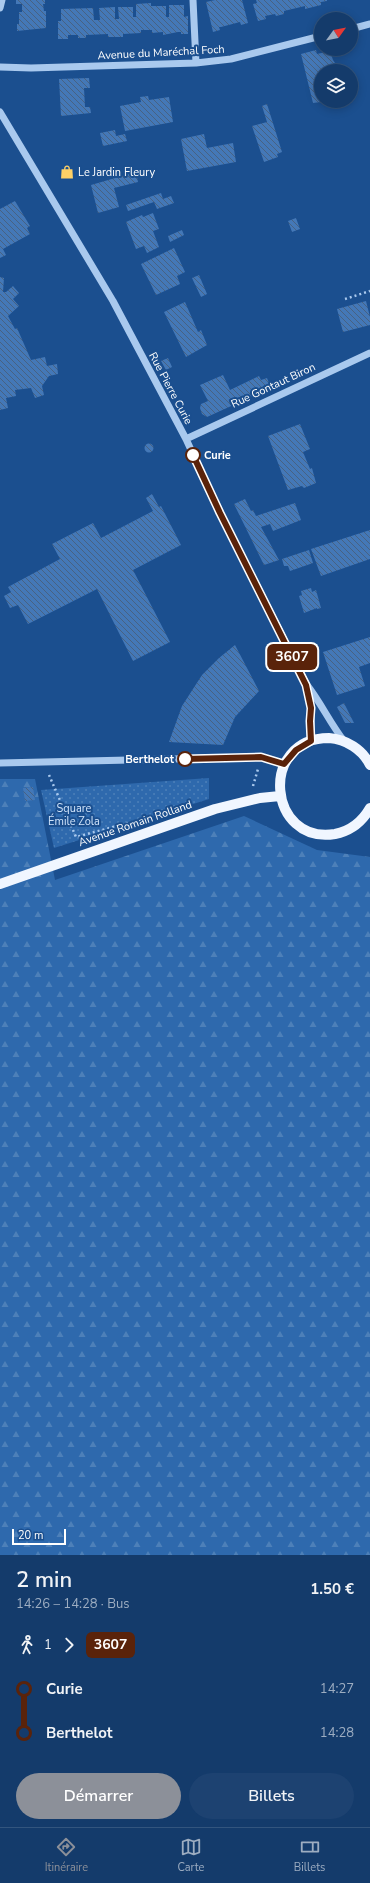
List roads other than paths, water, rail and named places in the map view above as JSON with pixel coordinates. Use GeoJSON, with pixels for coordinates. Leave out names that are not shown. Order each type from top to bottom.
{"type":"FeatureCollection","features":[{"type":"Feature","properties":{"kind":"main road"},"geometry":{"type":"LineString","coordinates":[[369,813],[359,823],[345,831],[329,835],[318,834],[297,825],[286,812],[280,796],[280,774],[284,764],[296,750],[311,741],[327,738],[344,741],[362,753],[370,765]]}},
{"type":"Feature","properties":{"kind":"main road","name":"Avenue Romain Rolland"},"geometry":{"type":"LineString","coordinates":[[0,884],[215,808],[260,798],[280,796]]}},
{"type":"Feature","properties":{"kind":"street"},"geometry":{"type":"LineString","coordinates":[[0,8],[2,0]]}},
{"type":"Feature","properties":{"kind":"street"},"geometry":{"type":"LineString","coordinates":[[193,0],[196,63]]}},
{"type":"Feature","properties":{"kind":"street"},"geometry":{"type":"LineString","coordinates":[[358,27],[370,24]]}},
{"type":"Feature","properties":{"kind":"street","name":"Avenue du Maréchal Foch"},"geometry":{"type":"LineString","coordinates":[[0,67],[31,68],[196,63],[231,59],[314,38]]}},
{"type":"Feature","properties":{"kind":"street","name":"Rue Pierre Curie"},"geometry":{"type":"LineString","coordinates":[[0,112],[113,301],[186,438],[220,513],[306,685],[311,708],[311,741]]}},
{"type":"Feature","properties":{"kind":"street","name":"Rue Gontaut Biron"},"geometry":{"type":"LineString","coordinates":[[186,438],[370,353]]}},
{"type":"Feature","properties":{"kind":"street","name":"Rue Pierre Curie"},"geometry":{"type":"LineString","coordinates":[[306,685],[319,700],[329,721],[344,741]]}},
{"type":"Feature","properties":{"kind":"street"},"geometry":{"type":"LineString","coordinates":[[0,763],[261,757],[284,764]]}},
{"type":"Feature","properties":{"kind":"place","name":"Le Jardin Fleury"},"geometry":{"type":"Point","coordinates":[67,172]}},
{"type":"Feature","properties":{"kind":"place","name":"Curie"},"geometry":{"type":"Point","coordinates":[193,455]}},
{"type":"Feature","properties":{"kind":"place","name":"Berthelot"},"geometry":{"type":"Point","coordinates":[185,759]}},
{"type":"Feature","properties":{"kind":"park label","name":"Square Émile Zola"},"geometry":{"type":"Point","coordinates":[74,814]}}]}
